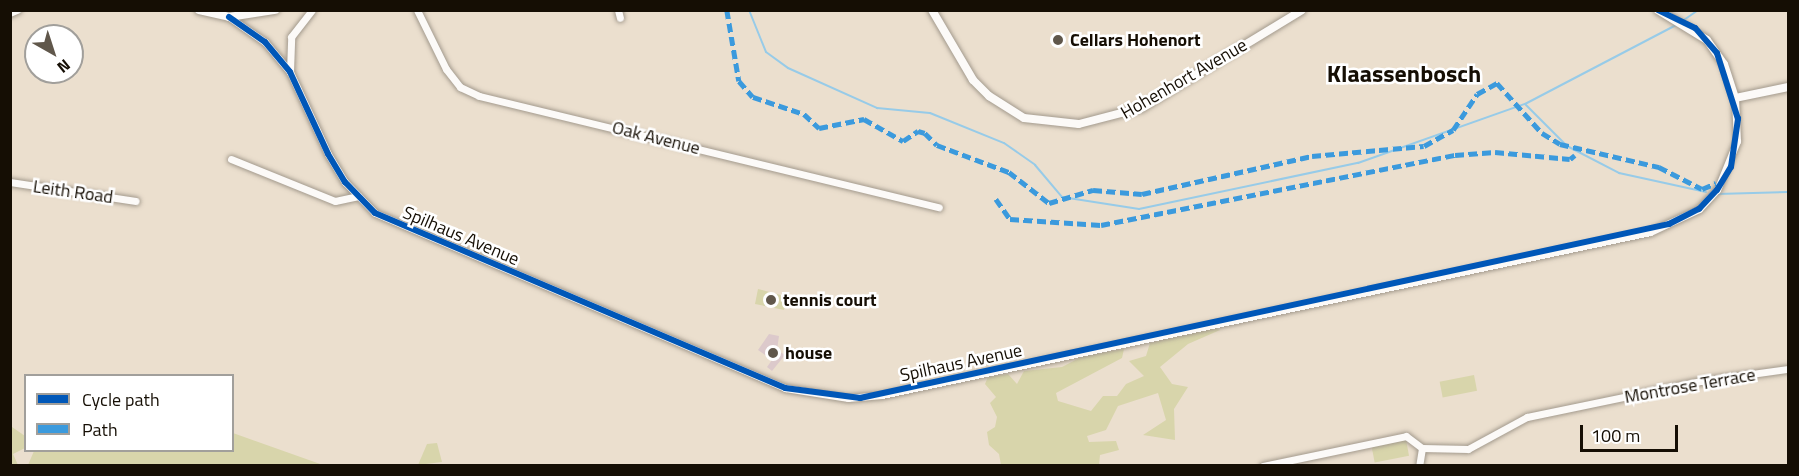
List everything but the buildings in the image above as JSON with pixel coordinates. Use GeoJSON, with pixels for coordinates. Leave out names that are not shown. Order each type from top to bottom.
{"type":"FeatureCollection","features":[{"type":"Feature","properties":{"kind":"street"},"geometry":{"type":"LineString","coordinates":[[10,13],[17,10]]}},
{"type":"Feature","properties":{"kind":"street"},"geometry":{"type":"LineString","coordinates":[[200,10],[229,16],[275,10]]}},
{"type":"Feature","properties":{"kind":"street","name":"Spilhaus Avenue"},"geometry":{"type":"LineString","coordinates":[[290,72],[291,37],[312,10]]}},
{"type":"Feature","properties":{"kind":"street","name":"Oak Avenue"},"geometry":{"type":"LineString","coordinates":[[417,10],[446,69],[460,87],[479,96],[939,207]]}},
{"type":"Feature","properties":{"kind":"street","name":"Hohenhort Avenue"},"geometry":{"type":"LineString","coordinates":[[932,10],[973,80],[988,96],[1024,118],[1079,124],[1141,108],[1302,10]]}},
{"type":"Feature","properties":{"kind":"street"},"geometry":{"type":"LineString","coordinates":[[1658,10],[1680,20],[1717,53],[1735,98],[1788,87]]}},
{"type":"Feature","properties":{"kind":"street","name":"Spilhaus Avenue"},"geometry":{"type":"LineString","coordinates":[[229,16],[265,42],[290,72],[328,154],[358,196],[400,227],[784,388],[860,398],[1650,232],[1699,209],[1717,190],[1737,141],[1735,98]]}},
{"type":"Feature","properties":{"kind":"street"},"geometry":{"type":"LineString","coordinates":[[231,159],[335,201],[358,196]]}},
{"type":"Feature","properties":{"kind":"street","name":"Leith Road"},"geometry":{"type":"LineString","coordinates":[[10,182],[136,201]]}},
{"type":"Feature","properties":{"kind":"street","name":"Montrose Terrace"},"geometry":{"type":"LineString","coordinates":[[1422,448],[1468,449],[1527,417],[1788,369]]}},
{"type":"Feature","properties":{"kind":"street"},"geometry":{"type":"LineString","coordinates":[[1263,465],[1404,436],[1422,448],[1419,465]]}},
{"type":"Feature","properties":{"kind":"shaded area","name":"tennis court"},"geometry":{"type":"Polygon","coordinates":[[[758,289],[788,297],[784,310],[755,304],[758,289]]]}},
{"type":"Feature","properties":{"kind":"shaded area"},"geometry":{"type":"Polygon","coordinates":[[[1214,327],[1220,330],[1188,344],[1160,367],[1172,384],[1188,387],[1174,409],[1175,440],[1143,435],[1166,420],[1158,393],[1118,406],[1106,430],[1087,436],[1089,442],[1116,441],[1119,450],[1100,455],[1099,465],[1001,465],[999,454],[989,445],[987,432],[995,427],[997,417],[990,403],[996,397],[985,384],[988,377],[1008,374],[1017,384],[1024,371],[1062,367],[1083,356],[1124,349],[1122,358],[1056,393],[1058,401],[1091,411],[1103,396],[1117,396],[1126,384],[1144,376],[1129,361],[1146,356],[1150,343],[1214,327]]]}},
{"type":"Feature","properties":{"kind":"shaded area"},"geometry":{"type":"Polygon","coordinates":[[[1474,375],[1477,391],[1443,397],[1440,382],[1474,375]]]}},
{"type":"Feature","properties":{"kind":"shaded area"},"geometry":{"type":"Polygon","coordinates":[[[10,417],[12,427],[24,435],[24,448],[13,454],[18,465],[11,465],[10,417]]]}},
{"type":"Feature","properties":{"kind":"shaded area"},"geometry":{"type":"Polygon","coordinates":[[[234,433],[323,465],[28,465],[34,452],[234,452],[234,433]]]}},
{"type":"Feature","properties":{"kind":"shaded area"},"geometry":{"type":"Polygon","coordinates":[[[1406,440],[1409,456],[1375,462],[1372,447],[1406,440]]]}},
{"type":"Feature","properties":{"kind":"shaded area"},"geometry":{"type":"Polygon","coordinates":[[[437,443],[442,462],[418,465],[427,444],[437,443]]]}},
{"type":"Feature","properties":{"kind":"waterway"},"geometry":{"type":"LineString","coordinates":[[749,10],[766,52],[788,68],[877,108],[930,113],[1004,143],[1035,165],[1062,197],[1139,209],[1358,163],[1525,104],[1567,146],[1619,173],[1706,192]]}},
{"type":"Feature","properties":{"kind":"waterway"},"geometry":{"type":"LineString","coordinates":[[1681,22],[1698,10]]}},
{"type":"Feature","properties":{"kind":"waterway"},"geometry":{"type":"LineString","coordinates":[[1525,104],[1676,25]]}},
{"type":"Feature","properties":{"kind":"waterway"},"geometry":{"type":"LineString","coordinates":[[1717,194],[1788,192]]}},
{"type":"Feature","properties":{"kind":"marked path"},"geometry":{"type":"LineString","coordinates":[[727,10],[739,81],[753,97],[804,114],[819,128],[864,119],[903,141],[918,131],[925,133],[937,145],[1009,172],[1049,203],[1093,190],[1142,194],[1312,156],[1424,146],[1453,130],[1477,94],[1497,83],[1542,133],[1560,144],[1659,167],[1702,189],[1716,183]]}},
{"type":"Feature","properties":{"kind":"marked path"},"geometry":{"type":"LineString","coordinates":[[996,199],[1010,219],[1101,225],[1455,155],[1495,152],[1570,159],[1575,155]]}},
{"type":"Feature","properties":{"kind":"cycle path"},"geometry":{"type":"LineString","coordinates":[[229,17],[265,42],[290,72],[328,154],[345,182],[375,213],[785,388],[860,398],[1669,224],[1699,209],[1717,190],[1731,167],[1738,119],[1717,53],[1695,28],[1658,10]]}},
{"type":"Feature","properties":{"kind":"place","name":"Cellars Hohenort"},"geometry":{"type":"Point","coordinates":[1058,40]}},
{"type":"Feature","properties":{"kind":"place","name":"tennis court"},"geometry":{"type":"Point","coordinates":[771,300]}},
{"type":"Feature","properties":{"kind":"place","name":"house"},"geometry":{"type":"Point","coordinates":[773,353]}},
{"type":"Feature","properties":{"kind":"district","name":"Klaassenbosch"},"geometry":{"type":"Point","coordinates":[1404,74]}}]}
